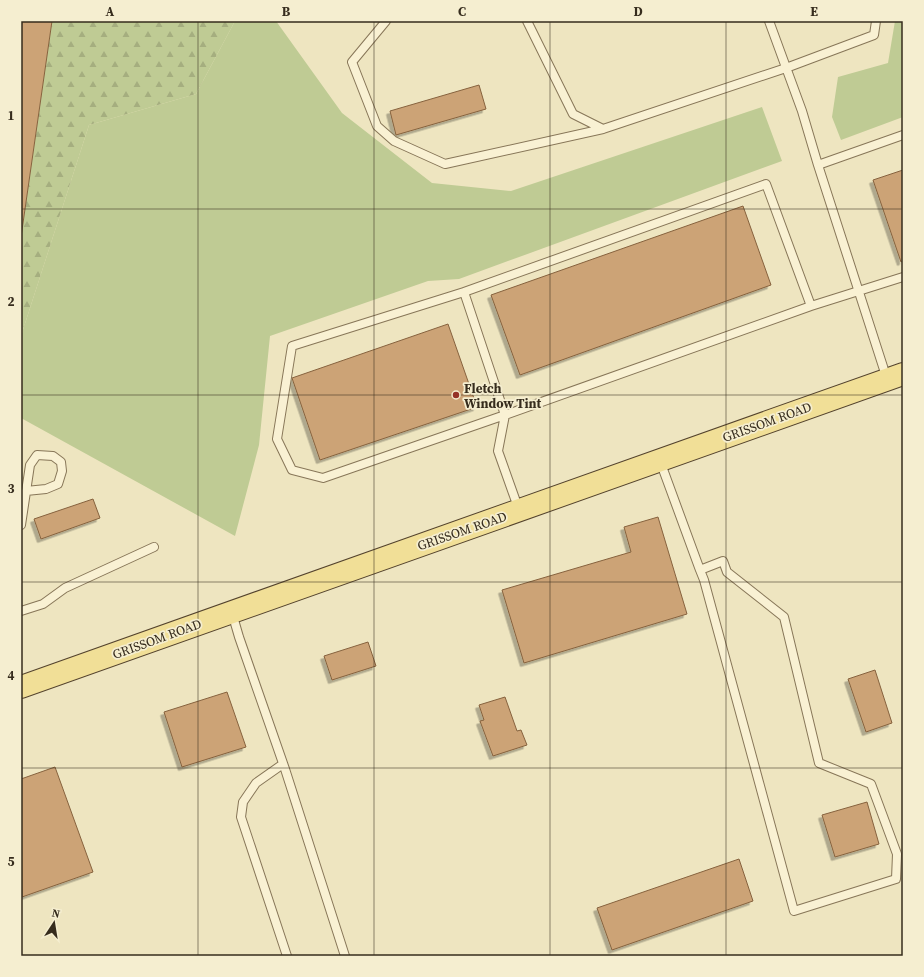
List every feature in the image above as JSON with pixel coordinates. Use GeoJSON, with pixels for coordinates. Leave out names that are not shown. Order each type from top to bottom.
{"type":"FeatureCollection","features":[{"type":"Feature","properties":{"kind":"main road","name":"GRISSOM ROAD"},"geometry":{"type":"LineString","coordinates":[[21,687],[895,377]]}},
{"type":"Feature","properties":{"kind":"lane"},"geometry":{"type":"LineString","coordinates":[[386,21],[352,62],[377,126],[394,141],[445,164],[603,129],[786,68],[874,35],[876,21]]}},
{"type":"Feature","properties":{"kind":"lane"},"geometry":{"type":"LineString","coordinates":[[528,21],[574,114],[603,129]]}},
{"type":"Feature","properties":{"kind":"lane"},"geometry":{"type":"LineString","coordinates":[[769,21],[802,112],[860,292],[895,377]]}},
{"type":"Feature","properties":{"kind":"lane"},"geometry":{"type":"LineString","coordinates":[[818,165],[903,135]]}},
{"type":"Feature","properties":{"kind":"lane"},"geometry":{"type":"LineString","coordinates":[[811,306],[766,184],[464,292],[292,346],[277,440],[292,470],[323,478],[506,415],[811,306],[903,278]]}},
{"type":"Feature","properties":{"kind":"lane"},"geometry":{"type":"LineString","coordinates":[[464,292],[506,415],[498,451],[519,510]]}},
{"type":"Feature","properties":{"kind":"lane"},"geometry":{"type":"LineString","coordinates":[[21,525],[26,491],[30,465],[36,455],[53,456],[61,462],[62,471],[58,484],[46,489],[26,491]]}},
{"type":"Feature","properties":{"kind":"lane"},"geometry":{"type":"LineString","coordinates":[[660,461],[700,570],[704,580],[794,912],[896,879],[897,854],[870,784],[819,763],[784,617],[727,572],[723,561],[700,570]]}},
{"type":"Feature","properties":{"kind":"lane"},"geometry":{"type":"LineString","coordinates":[[21,611],[42,604],[64,588],[154,547]]}},
{"type":"Feature","properties":{"kind":"lane"},"geometry":{"type":"LineString","coordinates":[[232,612],[238,637],[283,764],[345,956]]}},
{"type":"Feature","properties":{"kind":"lane"},"geometry":{"type":"LineString","coordinates":[[283,764],[256,783],[243,802],[241,817],[287,956]]}},
{"type":"Feature","properties":{"kind":"green space"},"geometry":{"type":"Polygon","coordinates":[[[52,21],[235,21],[196,94],[89,125],[21,336],[21,237],[52,21]]]}},
{"type":"Feature","properties":{"kind":"green space"},"geometry":{"type":"Polygon","coordinates":[[[235,21],[276,21],[342,113],[432,183],[511,191],[762,107],[782,161],[459,279],[428,281],[270,336],[259,445],[235,536],[21,418],[21,336],[89,125],[196,94],[235,21]]]}},
{"type":"Feature","properties":{"kind":"green space"},"geometry":{"type":"Polygon","coordinates":[[[895,21],[903,21],[903,117],[841,140],[832,117],[838,77],[888,63],[895,21]]]}},
{"type":"Feature","properties":{"kind":"building"},"geometry":{"type":"Polygon","coordinates":[[[22,21],[52,21],[21,237],[21,30],[22,21]]]}},
{"type":"Feature","properties":{"kind":"building"},"geometry":{"type":"Polygon","coordinates":[[[479,85],[486,109],[396,135],[390,111],[479,85]]]}},
{"type":"Feature","properties":{"kind":"building"},"geometry":{"type":"Polygon","coordinates":[[[903,170],[903,261],[901,262],[873,180],[903,170]]]}},
{"type":"Feature","properties":{"kind":"building"},"geometry":{"type":"Polygon","coordinates":[[[743,206],[771,285],[520,375],[491,295],[743,206]]]}},
{"type":"Feature","properties":{"kind":"building"},"geometry":{"type":"Polygon","coordinates":[[[448,324],[477,407],[320,460],[292,378],[448,324]]]}},
{"type":"Feature","properties":{"kind":"building"},"geometry":{"type":"Polygon","coordinates":[[[93,499],[100,518],[41,539],[34,519],[93,499]]]}},
{"type":"Feature","properties":{"kind":"building"},"geometry":{"type":"Polygon","coordinates":[[[658,517],[687,614],[524,663],[502,590],[631,552],[624,527],[658,517]]]}},
{"type":"Feature","properties":{"kind":"building"},"geometry":{"type":"Polygon","coordinates":[[[368,642],[376,666],[332,680],[324,656],[368,642]]]}},
{"type":"Feature","properties":{"kind":"building"},"geometry":{"type":"Polygon","coordinates":[[[875,670],[892,723],[866,732],[848,679],[875,670]]]}},
{"type":"Feature","properties":{"kind":"building"},"geometry":{"type":"Polygon","coordinates":[[[227,692],[246,747],[182,767],[164,712],[227,692]]]}},
{"type":"Feature","properties":{"kind":"building"},"geometry":{"type":"Polygon","coordinates":[[[505,697],[517,731],[521,730],[527,745],[493,756],[480,721],[484,720],[479,705],[505,697]]]}},
{"type":"Feature","properties":{"kind":"building"},"geometry":{"type":"Polygon","coordinates":[[[55,767],[93,872],[22,897],[21,779],[55,767]]]}},
{"type":"Feature","properties":{"kind":"building"},"geometry":{"type":"Polygon","coordinates":[[[867,802],[879,844],[835,857],[822,815],[867,802]]]}},
{"type":"Feature","properties":{"kind":"building"},"geometry":{"type":"Polygon","coordinates":[[[739,859],[753,901],[612,950],[597,908],[739,859]]]}},
{"type":"Feature","properties":{"kind":"place","name":"Fletch Window Tint"},"geometry":{"type":"Point","coordinates":[456,395]}}]}
